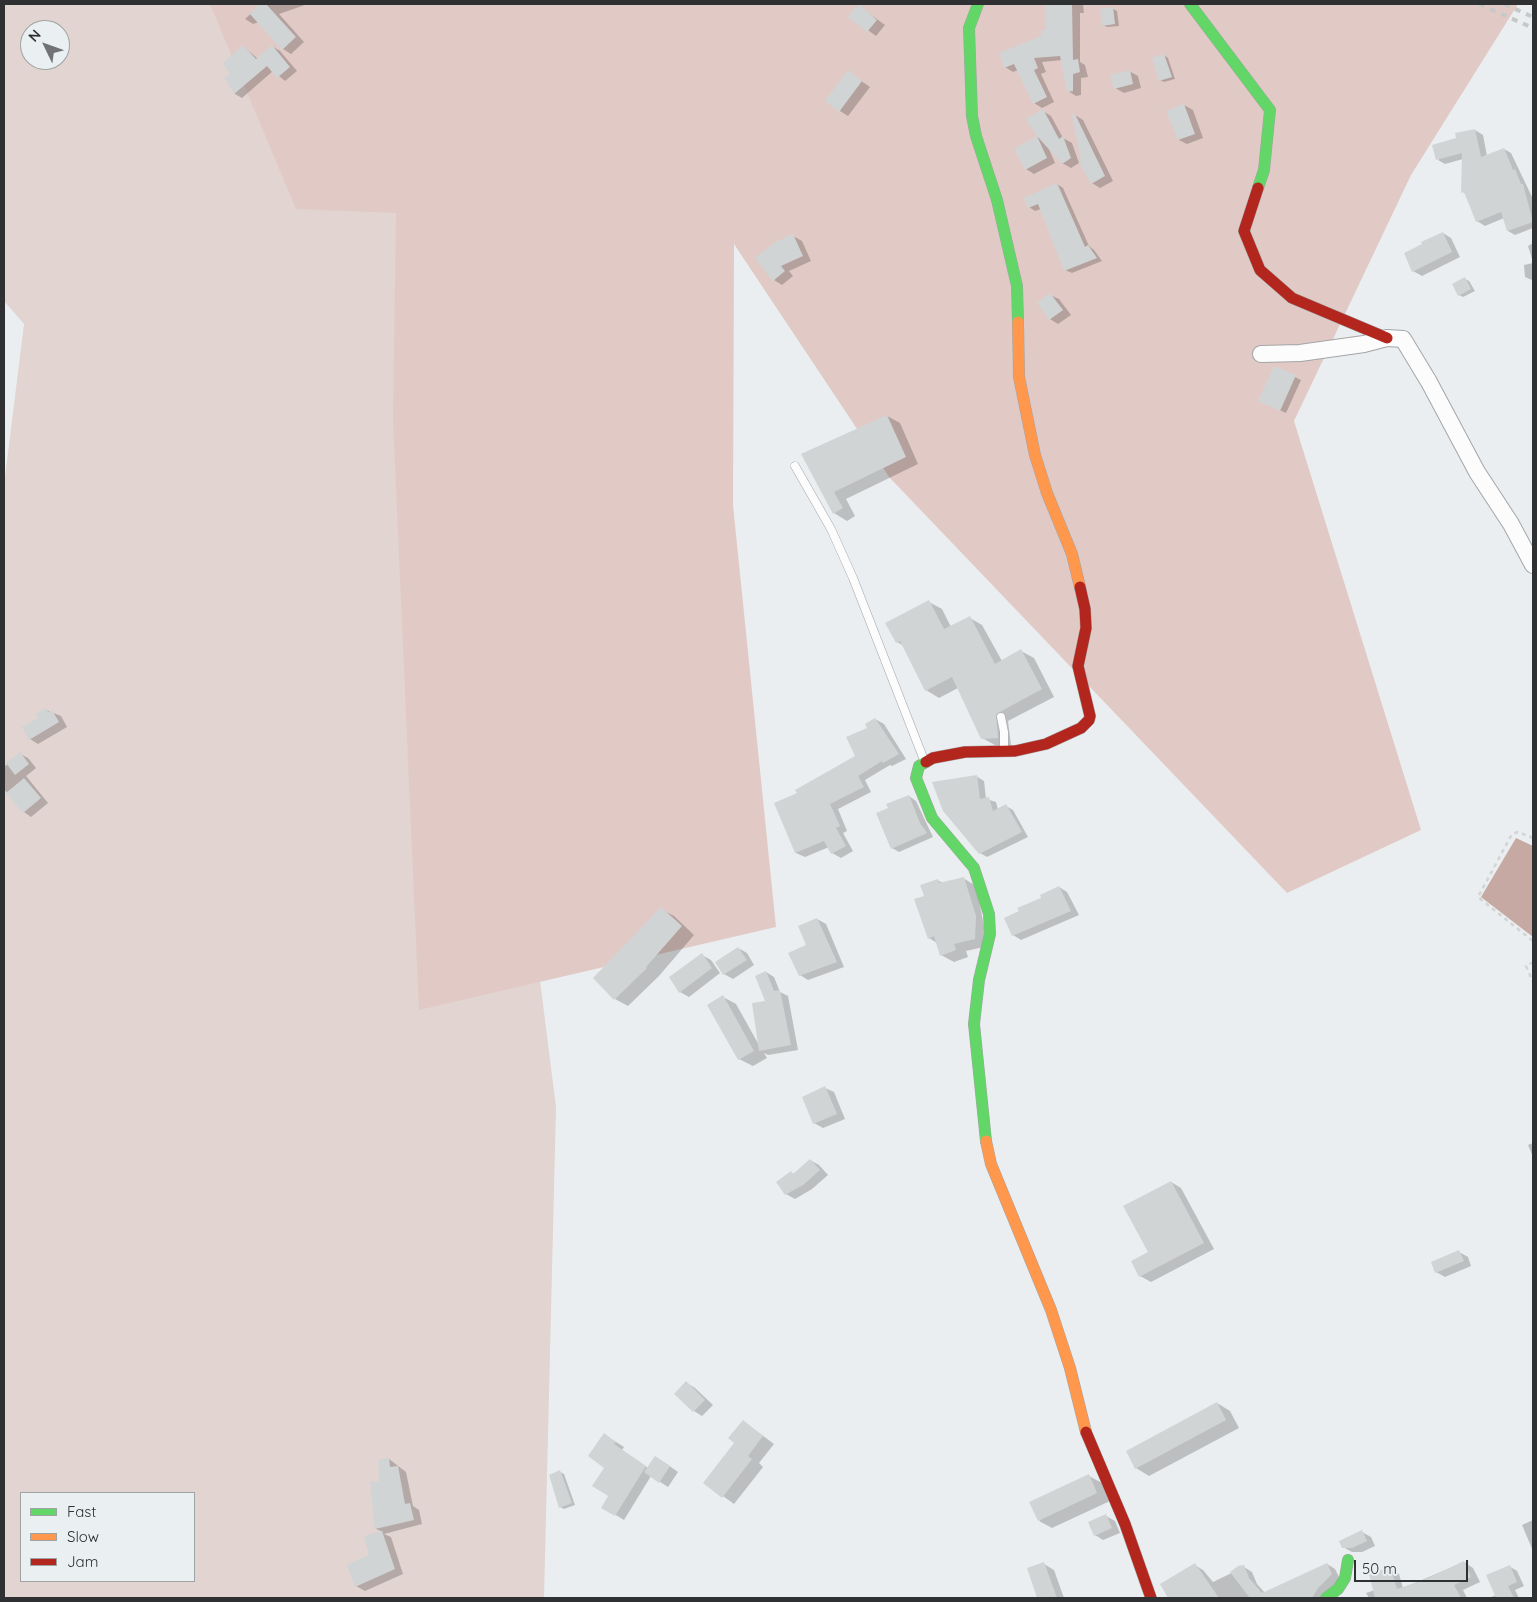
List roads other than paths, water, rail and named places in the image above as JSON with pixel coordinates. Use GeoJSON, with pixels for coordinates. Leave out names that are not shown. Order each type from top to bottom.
{"type":"FeatureCollection","features":[{"type":"Feature","properties":{"kind":"street"},"geometry":{"type":"LineString","coordinates":[[978,4],[969,28],[972,116],[997,200],[1017,286],[1019,377],[1036,459],[1072,554],[1084,609],[1086,628],[1078,666],[1090,712],[1089,720],[1086,724],[1066,736],[1046,744],[1004,752],[965,752],[925,762],[919,766],[916,774],[925,804],[936,824],[974,868],[981,884],[989,914],[990,934],[979,980],[974,1024],[985,1136],[991,1164],[1052,1310],[1070,1368],[1088,1442],[1125,1524],[1151,1598]]}},
{"type":"Feature","properties":{"kind":"street"},"geometry":{"type":"LineString","coordinates":[[1190,4],[1270,110],[1264,170],[1244,231],[1260,270],[1292,298],[1388,338]]}},
{"type":"Feature","properties":{"kind":"street"},"geometry":{"type":"LineString","coordinates":[[1261,354],[1333,350],[1388,338],[1398,338],[1406,343],[1477,472],[1512,524],[1533,565]]}},
{"type":"Feature","properties":{"kind":"street"},"geometry":{"type":"LineString","coordinates":[[1326,1598],[1338,1589],[1345,1578],[1348,1560]]}},
{"type":"Feature","properties":{"kind":"lane"},"geometry":{"type":"LineString","coordinates":[[795,466],[831,529],[853,578],[925,762]]}},
{"type":"Feature","properties":{"kind":"lane"},"geometry":{"type":"LineString","coordinates":[[1001,716],[1004,732],[1004,752]]}},
{"type":"Feature","properties":{"kind":"railway"},"geometry":{"type":"LineString","coordinates":[[1479,4],[1533,28]]}},
{"type":"Feature","properties":{"kind":"railway"},"geometry":{"type":"LineString","coordinates":[[1504,4],[1533,17]]}}]}
